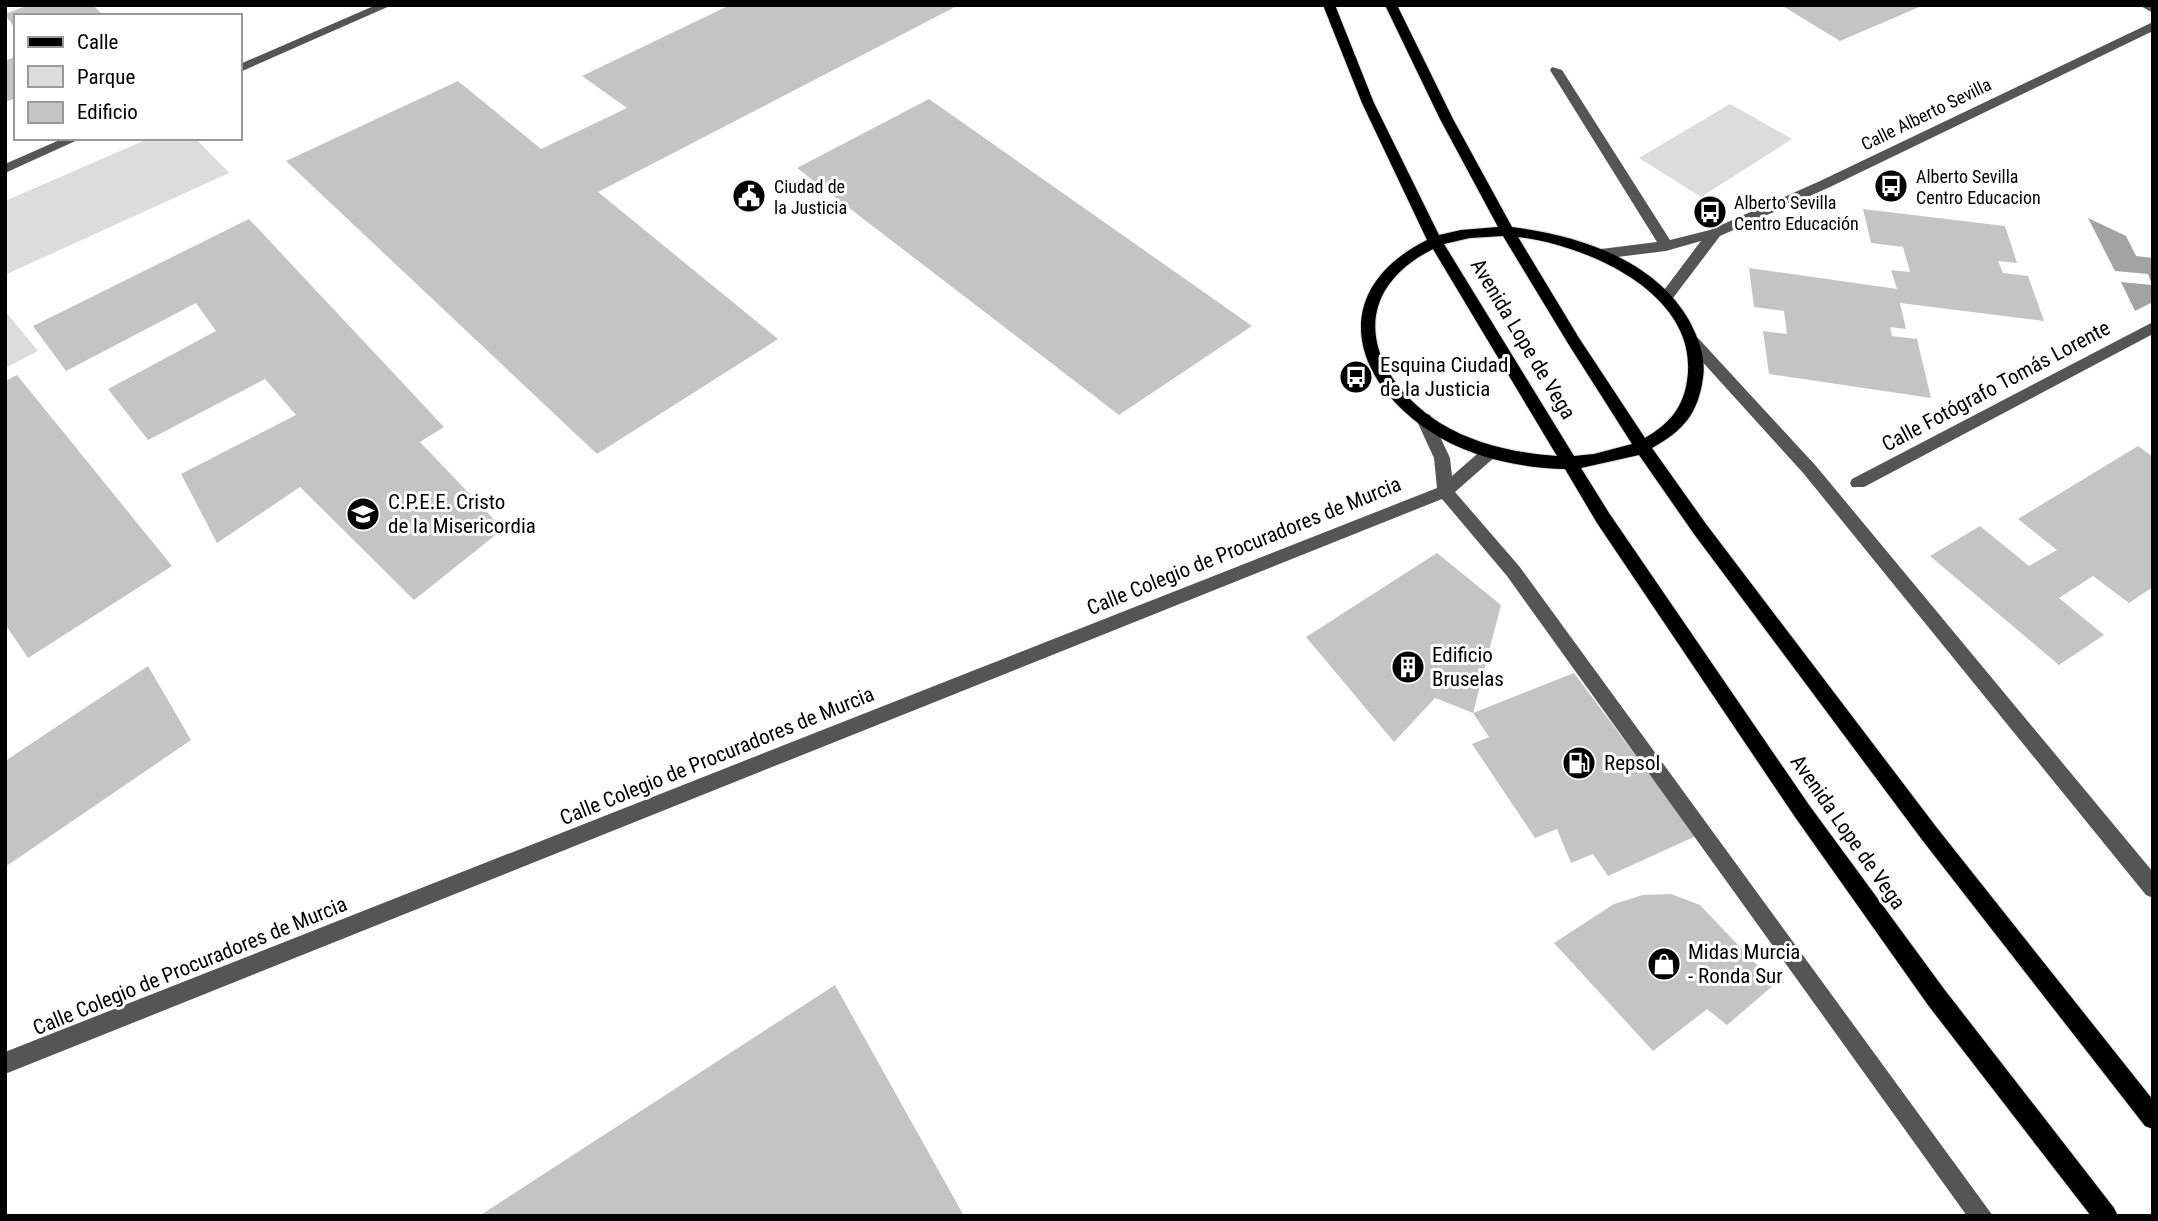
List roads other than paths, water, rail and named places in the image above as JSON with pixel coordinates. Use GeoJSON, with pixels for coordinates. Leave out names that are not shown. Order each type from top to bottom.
{"type":"FeatureCollection","features":[{"type":"Feature","properties":{"kind":"main road","name":"Avenida Lope de Vega"},"geometry":{"type":"LineString","coordinates":[[1329,5],[1368,103],[1435,241],[1569,463],[1663,609],[1802,811],[1936,997],[2106,1216]]}},
{"type":"Feature","properties":{"kind":"main road","name":"Avenida Lope de Vega"},"geometry":{"type":"LineString","coordinates":[[1391,5],[1436,99],[1507,231],[1642,448],[1888,782],[2029,965],[2153,1118]]}},
{"type":"Feature","properties":{"kind":"main road","name":"Avenida Lope de Vega"},"geometry":{"type":"LineString","coordinates":[[1507,231],[1549,237],[1601,254],[1636,273],[1665,298],[1682,319],[1693,342],[1697,372],[1691,401],[1672,427],[1642,448],[1608,459],[1569,463],[1530,461],[1490,452],[1455,438],[1424,419],[1390,386],[1370,351],[1366,316],[1377,284],[1401,259],[1435,241],[1470,233],[1507,231]]}},
{"type":"Feature","properties":{"kind":"street"},"geometry":{"type":"LineString","coordinates":[[242,67],[386,5]]}},
{"type":"Feature","properties":{"kind":"street"},"geometry":{"type":"LineString","coordinates":[[2145,5],[2153,10]]}},
{"type":"Feature","properties":{"kind":"street","name":"Calle Alberto Sevilla"},"geometry":{"type":"LineString","coordinates":[[1601,254],[1666,246],[1715,233],[1837,179],[2153,26]]}},
{"type":"Feature","properties":{"kind":"street"},"geometry":{"type":"LineString","coordinates":[[1556,70],[1666,246]]}},
{"type":"Feature","properties":{"kind":"street"},"geometry":{"type":"LineString","coordinates":[[5,169],[71,140]]}},
{"type":"Feature","properties":{"kind":"street","name":"Calle Alberto Sevilla"},"geometry":{"type":"LineString","coordinates":[[1665,298],[1715,233]]}},
{"type":"Feature","properties":{"kind":"street","name":"Calle Fotógrafo Tomás Lorente"},"geometry":{"type":"LineString","coordinates":[[1858,483],[2153,327]]}},
{"type":"Feature","properties":{"kind":"street"},"geometry":{"type":"LineString","coordinates":[[1693,342],[1810,470],[2153,888]]}},
{"type":"Feature","properties":{"kind":"street"},"geometry":{"type":"LineString","coordinates":[[1424,419],[1442,458],[1445,491],[1513,571],[1981,1216]]}},
{"type":"Feature","properties":{"kind":"street","name":"Calle Colegio de Procuradores de Murcia"},"geometry":{"type":"LineString","coordinates":[[5,1063],[1445,491],[1490,452]]}},
{"type":"Feature","properties":{"kind":"place","name":"Alberto Sevilla Centro Educacion"},"geometry":{"type":"Point","coordinates":[1891,186]}},
{"type":"Feature","properties":{"kind":"place","name":"Ciudad de la Justicia"},"geometry":{"type":"Point","coordinates":[749,196]}},
{"type":"Feature","properties":{"kind":"place","name":"Alberto Sevilla Centro Educación"},"geometry":{"type":"Point","coordinates":[1710,212]}},
{"type":"Feature","properties":{"kind":"place","name":"Esquina Ciudad de la Justicia"},"geometry":{"type":"Point","coordinates":[1356,377]}},
{"type":"Feature","properties":{"kind":"place","name":"C.P.E.E. Cristo de la Misericordia"},"geometry":{"type":"Point","coordinates":[363,514]}},
{"type":"Feature","properties":{"kind":"place","name":"Edificio Bruselas"},"geometry":{"type":"Point","coordinates":[1408,667]}},
{"type":"Feature","properties":{"kind":"place","name":"Repsol"},"geometry":{"type":"Point","coordinates":[1579,763]}},
{"type":"Feature","properties":{"kind":"place","name":"Midas Murcia - Ronda Sur"},"geometry":{"type":"Point","coordinates":[1664,964]}}]}
